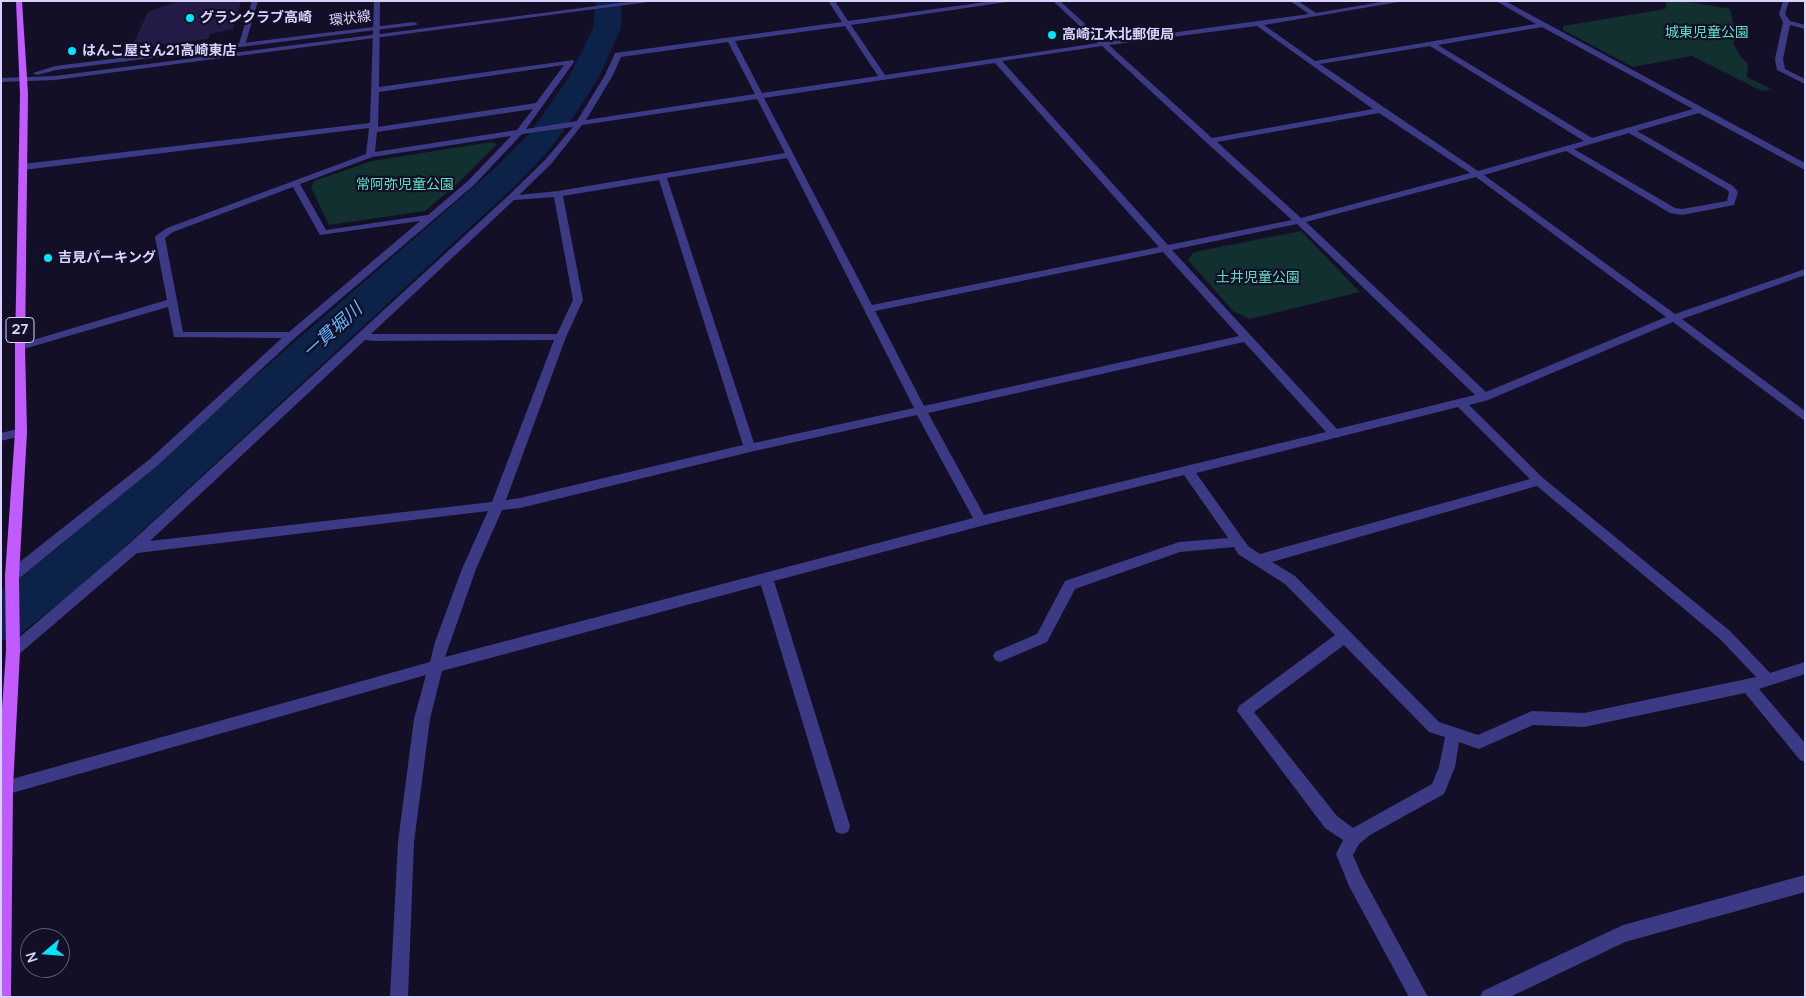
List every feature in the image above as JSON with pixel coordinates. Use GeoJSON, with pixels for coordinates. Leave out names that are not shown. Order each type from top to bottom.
{"type":"FeatureCollection","features":[{"type":"Feature","properties":{"kind":"main road","name":"27"},"geometry":{"type":"LineString","coordinates":[[2,997],[5,788],[13,647],[13,579],[21,432],[23,78],[19,1]]}},
{"type":"Feature","properties":{"kind":"street"},"geometry":{"type":"LineString","coordinates":[[241,45],[255,1]]}},
{"type":"Feature","properties":{"kind":"street"},"geometry":{"type":"LineString","coordinates":[[370,155],[375,90],[377,1]]}},
{"type":"Feature","properties":{"kind":"street"},"geometry":{"type":"LineString","coordinates":[[592,4],[625,5],[653,1]]}},
{"type":"Feature","properties":{"kind":"street"},"geometry":{"type":"LineString","coordinates":[[831,1],[883,77]]}},
{"type":"Feature","properties":{"kind":"street"},"geometry":{"type":"LineString","coordinates":[[13,647],[134,548],[364,336],[548,162],[579,123],[618,55],[1010,1]]}},
{"type":"Feature","properties":{"kind":"street"},"geometry":{"type":"LineString","coordinates":[[1056,1],[1299,221],[1484,397]]}},
{"type":"Feature","properties":{"kind":"street"},"geometry":{"type":"LineString","coordinates":[[1293,1],[1314,14]]}},
{"type":"Feature","properties":{"kind":"street"},"geometry":{"type":"LineString","coordinates":[[292,335],[178,335],[160,237],[170,230],[370,155],[1103,44],[1258,24],[1401,1]]}},
{"type":"Feature","properties":{"kind":"street"},"geometry":{"type":"LineString","coordinates":[[1499,1],[1805,167]]}},
{"type":"Feature","properties":{"kind":"street"},"geometry":{"type":"LineString","coordinates":[[1786,1],[1782,14],[1787,22],[1805,27]]}},
{"type":"Feature","properties":{"kind":"street","name":"環状線"},"geometry":{"type":"LineString","coordinates":[[23,78],[55,68],[377,28],[592,4]]}},
{"type":"Feature","properties":{"kind":"street","name":"環状線"},"geometry":{"type":"LineString","coordinates":[[1,80],[55,78],[376,38],[592,4]]}},
{"type":"Feature","properties":{"kind":"street"},"geometry":{"type":"LineString","coordinates":[[1787,22],[1779,59],[1781,70],[1805,82]]}},
{"type":"Feature","properties":{"kind":"street"},"geometry":{"type":"LineString","coordinates":[[1258,24],[1380,110],[1477,174],[1674,318],[1805,417]]}},
{"type":"Feature","properties":{"kind":"street"},"geometry":{"type":"LineString","coordinates":[[1314,63],[1543,25]]}},
{"type":"Feature","properties":{"kind":"street"},"geometry":{"type":"LineString","coordinates":[[731,40],[920,409],[981,521]]}},
{"type":"Feature","properties":{"kind":"street"},"geometry":{"type":"LineString","coordinates":[[1432,44],[1591,141]]}},
{"type":"Feature","properties":{"kind":"street"},"geometry":{"type":"LineString","coordinates":[[997,60],[1246,338],[1336,435]]}},
{"type":"Feature","properties":{"kind":"street"},"geometry":{"type":"LineString","coordinates":[[13,579],[154,462],[292,335],[471,183],[520,133],[570,62],[375,90]]}},
{"type":"Feature","properties":{"kind":"street"},"geometry":{"type":"LineString","coordinates":[[23,166],[373,127],[540,105]]}},
{"type":"Feature","properties":{"kind":"street"},"geometry":{"type":"LineString","coordinates":[[1210,141],[1380,110]]}},
{"type":"Feature","properties":{"kind":"street"},"geometry":{"type":"LineString","coordinates":[[869,309],[1299,221],[1477,174],[1700,110]]}},
{"type":"Feature","properties":{"kind":"street"},"geometry":{"type":"LineString","coordinates":[[1567,148],[1673,211],[1682,212],[1731,203],[1734,192],[1730,188],[1630,130]]}},
{"type":"Feature","properties":{"kind":"street"},"geometry":{"type":"LineString","coordinates":[[512,197],[522,198],[558,194],[791,155]]}},
{"type":"Feature","properties":{"kind":"street"},"geometry":{"type":"LineString","coordinates":[[662,176],[750,448]]}},
{"type":"Feature","properties":{"kind":"street"},"geometry":{"type":"LineString","coordinates":[[295,183],[323,233],[431,217]]}},
{"type":"Feature","properties":{"kind":"street"},"geometry":{"type":"LineString","coordinates":[[399,997],[406,842],[422,719],[442,642],[469,569],[497,506],[561,337],[578,300],[558,194]]}},
{"type":"Feature","properties":{"kind":"street"},"geometry":{"type":"LineString","coordinates":[[5,788],[436,666],[981,521],[1484,397],[1674,318],[1805,272]]}},
{"type":"Feature","properties":{"kind":"street"},"geometry":{"type":"LineString","coordinates":[[20,347],[172,302]]}},
{"type":"Feature","properties":{"kind":"street"},"geometry":{"type":"LineString","coordinates":[[364,336],[561,337]]}},
{"type":"Feature","properties":{"kind":"street"},"geometry":{"type":"LineString","coordinates":[[134,548],[520,504],[920,409],[1246,338]]}},
{"type":"Feature","properties":{"kind":"street"},"geometry":{"type":"LineString","coordinates":[[1460,403],[1539,481],[1725,635],[1768,680]]}},
{"type":"Feature","properties":{"kind":"street"},"geometry":{"type":"LineString","coordinates":[[1,437],[21,432]]}},
{"type":"Feature","properties":{"kind":"street"},"geometry":{"type":"LineString","coordinates":[[1188,471],[1243,550],[1290,580],[1434,727],[1453,734],[1479,742],[1532,718],[1584,720],[1748,686],[1805,668]]}},
{"type":"Feature","properties":{"kind":"street"},"geometry":{"type":"LineString","coordinates":[[1259,560],[1539,481]]}},
{"type":"Feature","properties":{"kind":"street"},"geometry":{"type":"LineString","coordinates":[[1000,656],[1042,638],[1070,584],[1179,547],[1237,542]]}},
{"type":"Feature","properties":{"kind":"street"},"geometry":{"type":"LineString","coordinates":[[766,578],[842,826]]}},
{"type":"Feature","properties":{"kind":"street"},"geometry":{"type":"LineString","coordinates":[[1345,636],[1244,711],[1331,822],[1353,838]]}},
{"type":"Feature","properties":{"kind":"street"},"geometry":{"type":"LineString","coordinates":[[1748,686],[1805,755]]}},
{"type":"Feature","properties":{"kind":"street"},"geometry":{"type":"LineString","coordinates":[[1419,997],[1355,880],[1344,854],[1353,838],[1364,829],[1438,789],[1447,767],[1453,734]]}},
{"type":"Feature","properties":{"kind":"street"},"geometry":{"type":"LineString","coordinates":[[1488,997],[1623,934],[1803,886]]}},
{"type":"Feature","properties":{"kind":"green space","name":"城東児童公園"},"geometry":{"type":"Polygon","coordinates":[[[1667,1],[1684,1],[1730,9],[1737,38],[1733,43],[1740,56],[1748,64],[1747,77],[1771,89],[1762,91],[1692,56],[1633,67],[1563,30],[1563,26],[1665,9],[1667,1]]]}},
{"type":"Feature","properties":{"kind":"green space","name":"常阿弥児童公園"},"geometry":{"type":"Polygon","coordinates":[[[491,142],[497,144],[458,183],[425,211],[329,225],[311,187],[314,181],[372,161],[491,142]]]}},
{"type":"Feature","properties":{"kind":"green space","name":"土井児童公園"},"geometry":{"type":"Polygon","coordinates":[[[1301,231],[1360,292],[1250,319],[1234,312],[1188,260],[1194,252],[1301,231]]]}},
{"type":"Feature","properties":{"kind":"building","name":"グランクラブ高崎"},"geometry":{"type":"Polygon","coordinates":[[[179,1],[241,1],[233,29],[210,34],[208,39],[144,47],[146,42],[133,44],[148,12],[179,1]]]}},
{"type":"Feature","properties":{"kind":"waterway","name":"一貫堀川"},"geometry":{"type":"LineString","coordinates":[[1,619],[73,564],[506,176],[540,141],[584,77],[607,28],[609,1]]}},
{"type":"Feature","properties":{"kind":"place","name":"グランクラブ高崎"},"geometry":{"type":"Point","coordinates":[190,18]}},
{"type":"Feature","properties":{"kind":"place","name":"高崎江木北郵便局"},"geometry":{"type":"Point","coordinates":[1052,35]}},
{"type":"Feature","properties":{"kind":"place","name":"はんこ屋さん21高崎東店"},"geometry":{"type":"Point","coordinates":[72,51]}},
{"type":"Feature","properties":{"kind":"place","name":"吉見パーキング"},"geometry":{"type":"Point","coordinates":[48,258]}}]}
